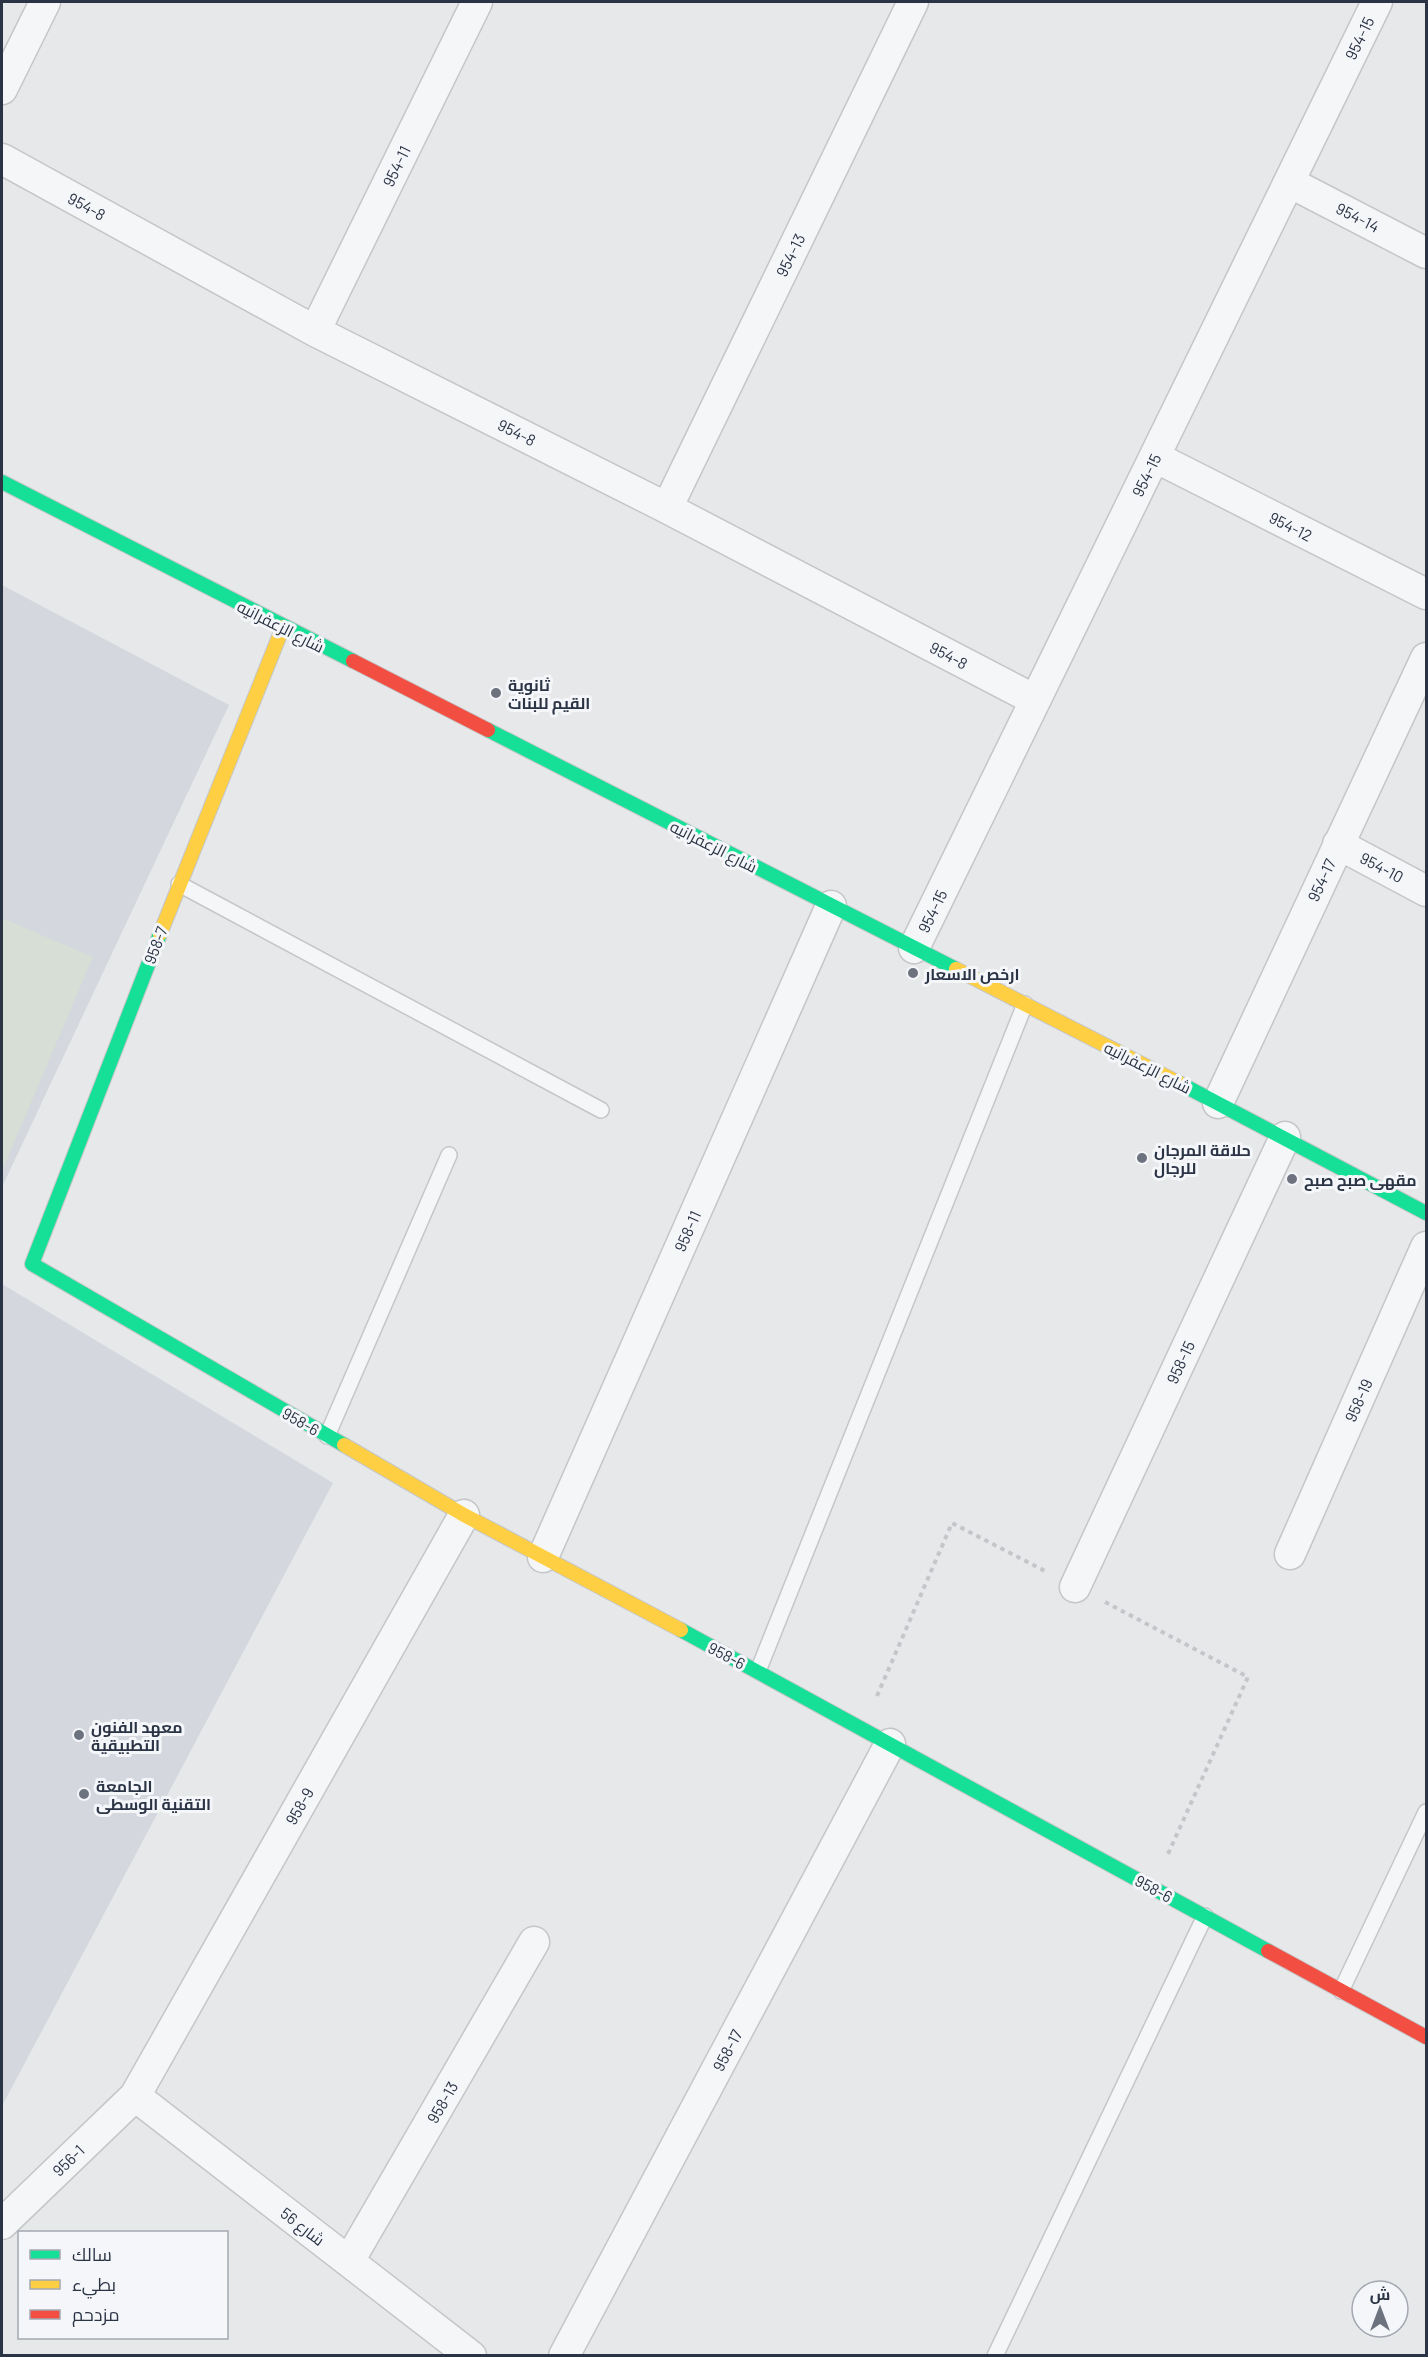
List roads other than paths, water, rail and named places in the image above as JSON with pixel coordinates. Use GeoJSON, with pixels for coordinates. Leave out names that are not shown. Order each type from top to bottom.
{"type":"FeatureCollection","features":[{"type":"Feature","properties":{"kind":"street"},"geometry":{"type":"LineString","coordinates":[[2,89],[45,2]]}},
{"type":"Feature","properties":{"kind":"street","name":"954-11"},"geometry":{"type":"LineString","coordinates":[[315,331],[477,2]]}},
{"type":"Feature","properties":{"kind":"street","name":"954-13"},"geometry":{"type":"LineString","coordinates":[[667,508],[913,2]]}},
{"type":"Feature","properties":{"kind":"street","name":"954-15"},"geometry":{"type":"LineString","coordinates":[[914,948],[1377,2]]}},
{"type":"Feature","properties":{"kind":"street","name":"954-8"},"geometry":{"type":"LineString","coordinates":[[2,159],[315,331],[667,508],[1035,700]]}},
{"type":"Feature","properties":{"kind":"street","name":"954-14"},"geometry":{"type":"LineString","coordinates":[[1289,182],[1426,253]]}},
{"type":"Feature","properties":{"kind":"street","name":"954-12"},"geometry":{"type":"LineString","coordinates":[[1155,457],[1426,594]]}},
{"type":"Feature","properties":{"kind":"street","name":"شارع الزعفرانيه"},"geometry":{"type":"LineString","coordinates":[[2,482],[1285,1137],[1426,1213]]}},
{"type":"Feature","properties":{"kind":"street","name":"958-7"},"geometry":{"type":"LineString","coordinates":[[32,1264],[179,884],[284,627]]}},
{"type":"Feature","properties":{"kind":"street","name":"954-17"},"geometry":{"type":"LineString","coordinates":[[1218,1103],[1426,658]]}},
{"type":"Feature","properties":{"kind":"street","name":"954-10"},"geometry":{"type":"LineString","coordinates":[[1338,844],[1426,891]]}},
{"type":"Feature","properties":{"kind":"street","name":"958-11"},"geometry":{"type":"LineString","coordinates":[[543,1557],[831,906]]}},
{"type":"Feature","properties":{"kind":"street","name":"958-15"},"geometry":{"type":"LineString","coordinates":[[1075,1587],[1285,1137]]}},
{"type":"Feature","properties":{"kind":"street","name":"958-19"},"geometry":{"type":"LineString","coordinates":[[1290,1554],[1426,1247]]}},
{"type":"Feature","properties":{"kind":"street","name":"958-6"},"geometry":{"type":"LineString","coordinates":[[32,1264],[464,1515],[758,1671],[1426,2037]]}},
{"type":"Feature","properties":{"kind":"street","name":"958-9"},"geometry":{"type":"LineString","coordinates":[[135,2097],[464,1515]]}},
{"type":"Feature","properties":{"kind":"street","name":"958-17"},"geometry":{"type":"LineString","coordinates":[[564,2355],[890,1744]]}},
{"type":"Feature","properties":{"kind":"street","name":"958-13"},"geometry":{"type":"LineString","coordinates":[[349,2261],[534,1942]]}},
{"type":"Feature","properties":{"kind":"street","name":"956-1"},"geometry":{"type":"LineString","coordinates":[[2,2224],[135,2097]]}},
{"type":"Feature","properties":{"kind":"street","name":"شارع 56"},"geometry":{"type":"LineString","coordinates":[[135,2097],[471,2355]]}},
{"type":"Feature","properties":{"kind":"lane"},"geometry":{"type":"LineString","coordinates":[[179,884],[601,1110]]}},
{"type":"Feature","properties":{"kind":"lane"},"geometry":{"type":"LineString","coordinates":[[758,1671],[1025,1004]]}},
{"type":"Feature","properties":{"kind":"lane"},"geometry":{"type":"LineString","coordinates":[[327,1436],[449,1155]]}},
{"type":"Feature","properties":{"kind":"lane"},"geometry":{"type":"LineString","coordinates":[[1341,1990],[1426,1812]]}},
{"type":"Feature","properties":{"kind":"lane"},"geometry":{"type":"LineString","coordinates":[[995,2355],[1205,1916]]}},
{"type":"Feature","properties":{"kind":"place","name":"ثانوية القيم للبنات"},"geometry":{"type":"Point","coordinates":[496,693]}},
{"type":"Feature","properties":{"kind":"place","name":"ارخص الاسعار"},"geometry":{"type":"Point","coordinates":[913,973]}},
{"type":"Feature","properties":{"kind":"place","name":"حلاقة المرجان للرجال"},"geometry":{"type":"Point","coordinates":[1142,1158]}},
{"type":"Feature","properties":{"kind":"place","name":"مقهى صبح صبح"},"geometry":{"type":"Point","coordinates":[1292,1179]}},
{"type":"Feature","properties":{"kind":"place","name":"معهد الفنون التطبيقية"},"geometry":{"type":"Point","coordinates":[79,1735]}},
{"type":"Feature","properties":{"kind":"place","name":"الجامعة التقنية الوسطى"},"geometry":{"type":"Point","coordinates":[84,1794]}}]}
